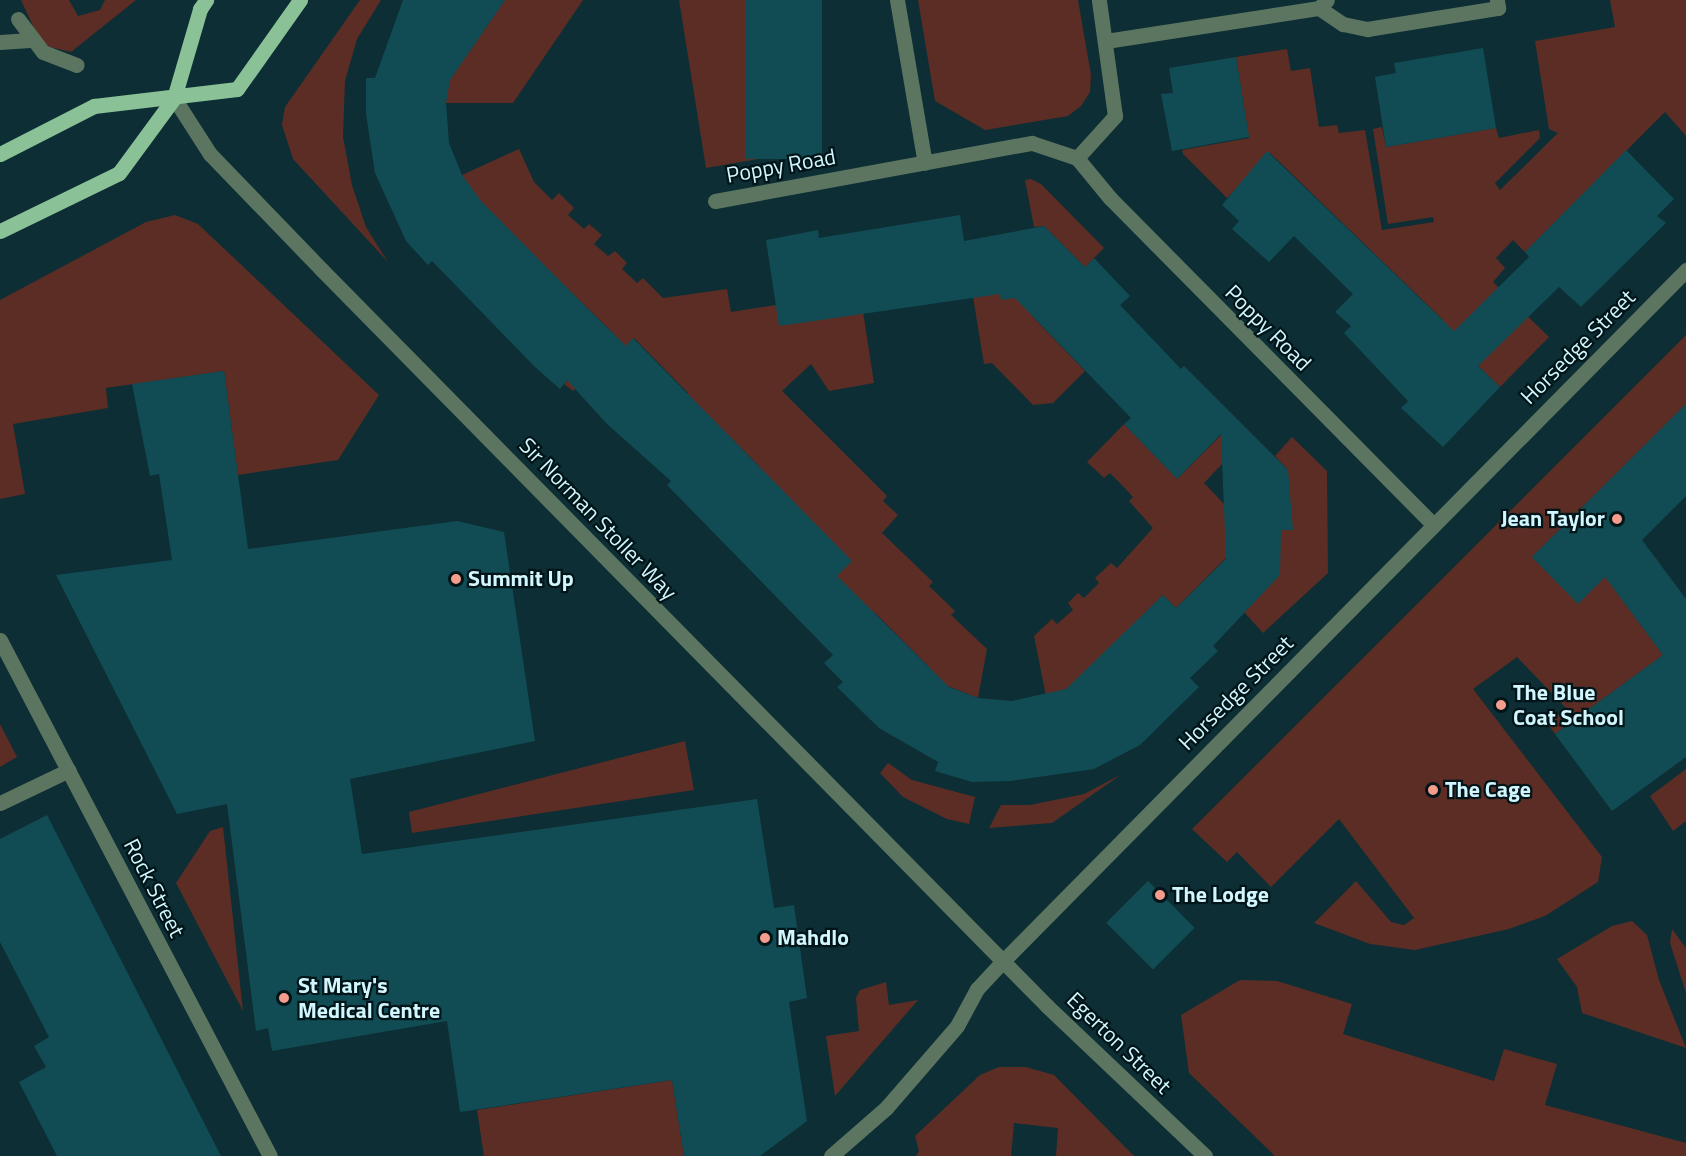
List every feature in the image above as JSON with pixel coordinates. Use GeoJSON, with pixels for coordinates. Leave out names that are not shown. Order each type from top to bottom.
{"type":"FeatureCollection","features":[{"type":"Feature","properties":{"kind":"main road"},"geometry":{"type":"LineString","coordinates":[[0,231],[119,173],[174,98],[200,9],[206,0]]}},
{"type":"Feature","properties":{"kind":"main road"},"geometry":{"type":"LineString","coordinates":[[0,154],[94,106],[237,89],[300,0]]}},
{"type":"Feature","properties":{"kind":"street"},"geometry":{"type":"LineString","coordinates":[[897,0],[926,164]]}},
{"type":"Feature","properties":{"kind":"street"},"geometry":{"type":"LineString","coordinates":[[1077,158],[1115,116],[1099,0]]}},
{"type":"Feature","properties":{"kind":"street"},"geometry":{"type":"LineString","coordinates":[[1106,41],[1323,4],[1343,24],[1367,29],[1498,8],[1497,0]]}},
{"type":"Feature","properties":{"kind":"street"},"geometry":{"type":"LineString","coordinates":[[18,19],[30,40],[43,52],[77,65]]}},
{"type":"Feature","properties":{"kind":"street"},"geometry":{"type":"LineString","coordinates":[[0,42],[30,40]]}},
{"type":"Feature","properties":{"kind":"street","name":"Sir Norman Stoller Way"},"geometry":{"type":"LineString","coordinates":[[174,98],[210,154],[1003,961]]}},
{"type":"Feature","properties":{"kind":"street","name":"Poppy Road"},"geometry":{"type":"LineString","coordinates":[[715,201],[1032,143],[1077,158],[1110,198],[1433,524]]}},
{"type":"Feature","properties":{"kind":"street","name":"Horsedge Street"},"geometry":{"type":"LineString","coordinates":[[831,1156],[886,1108],[957,1026],[978,989],[1003,961],[1686,270]]}},
{"type":"Feature","properties":{"kind":"street","name":"Rock Street"},"geometry":{"type":"LineString","coordinates":[[0,640],[270,1156]]}},
{"type":"Feature","properties":{"kind":"street"},"geometry":{"type":"LineString","coordinates":[[0,803],[69,770]]}},
{"type":"Feature","properties":{"kind":"street","name":"Egerton Street"},"geometry":{"type":"LineString","coordinates":[[1003,961],[1204,1156]]}},
{"type":"Feature","properties":{"kind":"shaded area"},"geometry":{"type":"Polygon","coordinates":[[[21,0],[69,0],[78,16],[100,10],[105,0],[136,0],[71,52],[50,47],[39,39],[21,0]]]}},
{"type":"Feature","properties":{"kind":"shaded area"},"geometry":{"type":"Polygon","coordinates":[[[360,0],[381,0],[357,39],[345,81],[343,137],[352,185],[366,227],[388,262],[293,159],[282,125],[285,107],[360,0]]]}},
{"type":"Feature","properties":{"kind":"shaded area"},"geometry":{"type":"Polygon","coordinates":[[[505,0],[583,0],[513,103],[446,103],[412,12],[469,52],[505,0]]]}},
{"type":"Feature","properties":{"kind":"shaded area"},"geometry":{"type":"Polygon","coordinates":[[[679,0],[746,0],[818,41],[753,52],[770,157],[706,168],[679,0]]]}},
{"type":"Feature","properties":{"kind":"shaded area"},"geometry":{"type":"Polygon","coordinates":[[[918,0],[1078,0],[1091,75],[1090,92],[1081,106],[1068,116],[985,130],[935,101],[918,0]]]}},
{"type":"Feature","properties":{"kind":"shaded area"},"geometry":{"type":"Polygon","coordinates":[[[1610,0],[1686,0],[1686,136],[1665,112],[1525,252],[1513,240],[1496,258],[1505,268],[1493,282],[1549,337],[1500,387],[1442,331],[1388,377],[1443,320],[1270,153],[1227,198],[1183,154],[1182,150],[1249,138],[1236,57],[1287,49],[1291,71],[1310,68],[1319,127],[1337,125],[1339,133],[1365,130],[1382,230],[1434,222],[1433,217],[1388,224],[1373,129],[1382,127],[1386,147],[1496,128],[1499,138],[1539,130],[1540,138],[1495,183],[1500,190],[1558,133],[1549,129],[1535,41],[1615,27],[1610,0]]]}},
{"type":"Feature","properties":{"kind":"shaded area"},"geometry":{"type":"Polygon","coordinates":[[[519,149],[534,182],[552,200],[559,193],[574,208],[568,215],[584,229],[589,224],[602,235],[594,244],[608,256],[615,251],[627,263],[622,269],[637,283],[643,278],[663,298],[727,289],[731,312],[776,305],[852,240],[874,383],[829,391],[811,364],[782,391],[887,496],[883,501],[898,515],[882,533],[933,582],[929,586],[955,611],[951,615],[987,649],[978,698],[940,683],[879,719],[930,668],[875,613],[838,649],[800,612],[851,561],[709,517],[759,466],[704,411],[638,443],[688,393],[634,338],[583,388],[579,385],[573,391],[564,384],[613,333],[485,208],[462,175],[519,149]]]}},
{"type":"Feature","properties":{"kind":"shaded area"},"geometry":{"type":"Polygon","coordinates":[[[1031,179],[1041,184],[1104,248],[1085,267],[1044,226],[1034,227],[1025,180],[1031,179]]]}},
{"type":"Feature","properties":{"kind":"shaded area"},"geometry":{"type":"Polygon","coordinates":[[[175,215],[198,224],[379,395],[338,460],[238,475],[224,371],[106,388],[108,408],[13,424],[25,494],[0,499],[0,300],[146,222],[175,215]]]}},
{"type":"Feature","properties":{"kind":"shaded area"},"geometry":{"type":"Polygon","coordinates":[[[965,248],[1026,296],[1033,317],[1085,371],[1053,403],[1033,405],[992,363],[984,364],[965,248]]]}},
{"type":"Feature","properties":{"kind":"shaded area"},"geometry":{"type":"Polygon","coordinates":[[[1686,335],[1686,404],[1532,557],[1578,603],[1641,541],[1659,562],[1617,593],[1663,655],[1555,734],[1548,724],[1566,708],[1517,657],[1473,689],[1602,857],[1598,882],[1545,916],[1509,929],[1415,950],[1370,944],[1314,923],[1356,881],[1391,922],[1404,925],[1414,918],[1339,819],[1271,887],[1237,852],[1227,862],[1192,829],[1686,335]]]}},
{"type":"Feature","properties":{"kind":"shaded area"},"geometry":{"type":"Polygon","coordinates":[[[1124,424],[1177,479],[1230,426],[1244,441],[1204,483],[1226,506],[1227,557],[1176,608],[1163,595],[1110,647],[1082,683],[1046,696],[1034,636],[1052,619],[1057,624],[1073,610],[1068,603],[1078,593],[1084,598],[1099,583],[1095,578],[1111,563],[1117,568],[1153,528],[1129,501],[1133,497],[1110,473],[1104,478],[1087,462],[1124,424]]]}},
{"type":"Feature","properties":{"kind":"shaded area"},"geometry":{"type":"Polygon","coordinates":[[[1292,437],[1327,471],[1328,573],[1263,633],[1244,612],[1281,530],[1289,530],[1288,470],[1275,456],[1292,437]]]}},
{"type":"Feature","properties":{"kind":"shaded area"},"geometry":{"type":"Polygon","coordinates":[[[0,724],[17,757],[0,767],[0,724]]]}},
{"type":"Feature","properties":{"kind":"shaded area"},"geometry":{"type":"Polygon","coordinates":[[[685,741],[694,790],[412,833],[409,812],[685,741]]]}},
{"type":"Feature","properties":{"kind":"shaded area"},"geometry":{"type":"Polygon","coordinates":[[[888,763],[912,780],[975,797],[969,824],[947,819],[903,797],[880,773],[888,763]]]}},
{"type":"Feature","properties":{"kind":"shaded area"},"geometry":{"type":"Polygon","coordinates":[[[1686,769],[1686,821],[1673,831],[1650,796],[1686,769]]]}},
{"type":"Feature","properties":{"kind":"shaded area"},"geometry":{"type":"Polygon","coordinates":[[[1122,774],[1052,823],[989,828],[1001,805],[1030,805],[1084,794],[1122,774]]]}},
{"type":"Feature","properties":{"kind":"shaded area"},"geometry":{"type":"Polygon","coordinates":[[[223,827],[243,1011],[176,883],[210,831],[223,827]]]}},
{"type":"Feature","properties":{"kind":"shaded area"},"geometry":{"type":"Polygon","coordinates":[[[1632,921],[1647,935],[1659,980],[1686,1048],[1582,1013],[1577,987],[1557,959],[1612,926],[1632,921]]]}},
{"type":"Feature","properties":{"kind":"shaded area"},"geometry":{"type":"Polygon","coordinates":[[[1672,929],[1686,948],[1686,993],[1670,943],[1672,929]]]}},
{"type":"Feature","properties":{"kind":"shaded area"},"geometry":{"type":"Polygon","coordinates":[[[1240,980],[1277,981],[1352,1004],[1343,1034],[1494,1081],[1504,1049],[1557,1064],[1545,1105],[1686,1143],[1686,1156],[1275,1156],[1189,1073],[1181,1015],[1240,980]]]}},
{"type":"Feature","properties":{"kind":"shaded area"},"geometry":{"type":"Polygon","coordinates":[[[886,982],[889,1005],[918,1000],[835,1096],[826,1036],[859,1031],[856,998],[860,990],[886,982]]]}},
{"type":"Feature","properties":{"kind":"shaded area"},"geometry":{"type":"Polygon","coordinates":[[[999,1067],[1026,1067],[1054,1075],[1134,1156],[1056,1156],[1058,1128],[1014,1123],[1011,1156],[916,1156],[919,1151],[915,1136],[980,1075],[999,1067]]]}},
{"type":"Feature","properties":{"kind":"shaded area"},"geometry":{"type":"Polygon","coordinates":[[[672,1080],[684,1156],[484,1156],[477,1110],[672,1080]]]}},
{"type":"Feature","properties":{"kind":"building"},"geometry":{"type":"Polygon","coordinates":[[[403,0],[505,0],[450,80],[446,103],[449,143],[462,175],[481,201],[585,306],[626,346],[633,338],[852,561],[837,576],[949,687],[978,698],[1012,701],[1066,689],[1163,595],[1176,608],[1226,559],[1221,434],[1177,479],[1124,424],[1131,418],[1015,298],[1001,300],[1000,294],[779,326],[766,240],[818,230],[819,238],[960,215],[964,241],[1044,226],[1085,267],[1094,258],[1130,296],[1120,305],[1181,369],[1184,366],[1288,470],[1293,530],[1281,530],[1280,575],[1213,646],[1218,651],[1190,678],[1199,687],[1140,745],[1094,769],[1010,781],[972,782],[935,771],[938,762],[879,728],[837,687],[843,682],[824,663],[833,655],[667,485],[671,481],[607,424],[567,380],[560,389],[535,367],[432,261],[428,265],[406,241],[375,173],[366,114],[366,78],[375,78],[403,0]]]}},
{"type":"Feature","properties":{"kind":"building"},"geometry":{"type":"Polygon","coordinates":[[[746,0],[822,0],[822,159],[746,159],[746,0]]]}},
{"type":"Feature","properties":{"kind":"building"},"geometry":{"type":"Polygon","coordinates":[[[1483,48],[1496,128],[1386,147],[1375,77],[1396,73],[1394,63],[1483,48]]]}},
{"type":"Feature","properties":{"kind":"building"},"geometry":{"type":"Polygon","coordinates":[[[1236,57],[1249,137],[1172,151],[1161,94],[1173,93],[1169,68],[1236,57]]]}},
{"type":"Feature","properties":{"kind":"building"},"geometry":{"type":"Polygon","coordinates":[[[1626,150],[1674,199],[1657,216],[1666,223],[1581,307],[1559,287],[1478,366],[1500,387],[1443,447],[1401,408],[1408,401],[1344,333],[1351,326],[1335,312],[1353,294],[1294,236],[1269,262],[1232,229],[1239,221],[1222,205],[1267,151],[1454,331],[1529,257],[1525,252],[1626,150]]]}},
{"type":"Feature","properties":{"kind":"building"},"geometry":{"type":"Polygon","coordinates":[[[224,371],[248,549],[457,521],[504,532],[535,741],[350,779],[362,854],[757,799],[774,908],[794,905],[807,998],[789,1002],[807,1121],[760,1156],[684,1156],[672,1080],[460,1112],[447,1021],[272,1051],[268,1028],[256,1031],[227,804],[177,814],[56,575],[172,560],[159,474],[150,476],[132,384],[224,371]]]}},
{"type":"Feature","properties":{"kind":"building"},"geometry":{"type":"Polygon","coordinates":[[[1686,404],[1686,496],[1642,540],[1686,599],[1686,757],[1612,811],[1555,734],[1663,655],[1605,577],[1578,604],[1532,557],[1686,404]]]}},
{"type":"Feature","properties":{"kind":"building"},"geometry":{"type":"Polygon","coordinates":[[[47,815],[221,1156],[57,1156],[19,1082],[46,1067],[34,1046],[49,1037],[0,942],[0,839],[47,815]]]}},
{"type":"Feature","properties":{"kind":"building","name":"The Lodge"},"geometry":{"type":"Polygon","coordinates":[[[1148,881],[1195,928],[1153,969],[1106,923],[1148,881]]]}},
{"type":"Feature","properties":{"kind":"place","name":"Jean Taylor"},"geometry":{"type":"Point","coordinates":[1617,519]}},
{"type":"Feature","properties":{"kind":"place","name":"Summit Up"},"geometry":{"type":"Point","coordinates":[456,579]}},
{"type":"Feature","properties":{"kind":"place","name":"The Blue Coat School"},"geometry":{"type":"Point","coordinates":[1501,705]}},
{"type":"Feature","properties":{"kind":"place","name":"The Cage"},"geometry":{"type":"Point","coordinates":[1433,790]}},
{"type":"Feature","properties":{"kind":"place","name":"The Lodge"},"geometry":{"type":"Point","coordinates":[1160,895]}},
{"type":"Feature","properties":{"kind":"place","name":"Mahdlo"},"geometry":{"type":"Point","coordinates":[765,938]}},
{"type":"Feature","properties":{"kind":"place","name":"St Mary's Medical Centre"},"geometry":{"type":"Point","coordinates":[284,998]}}]}
